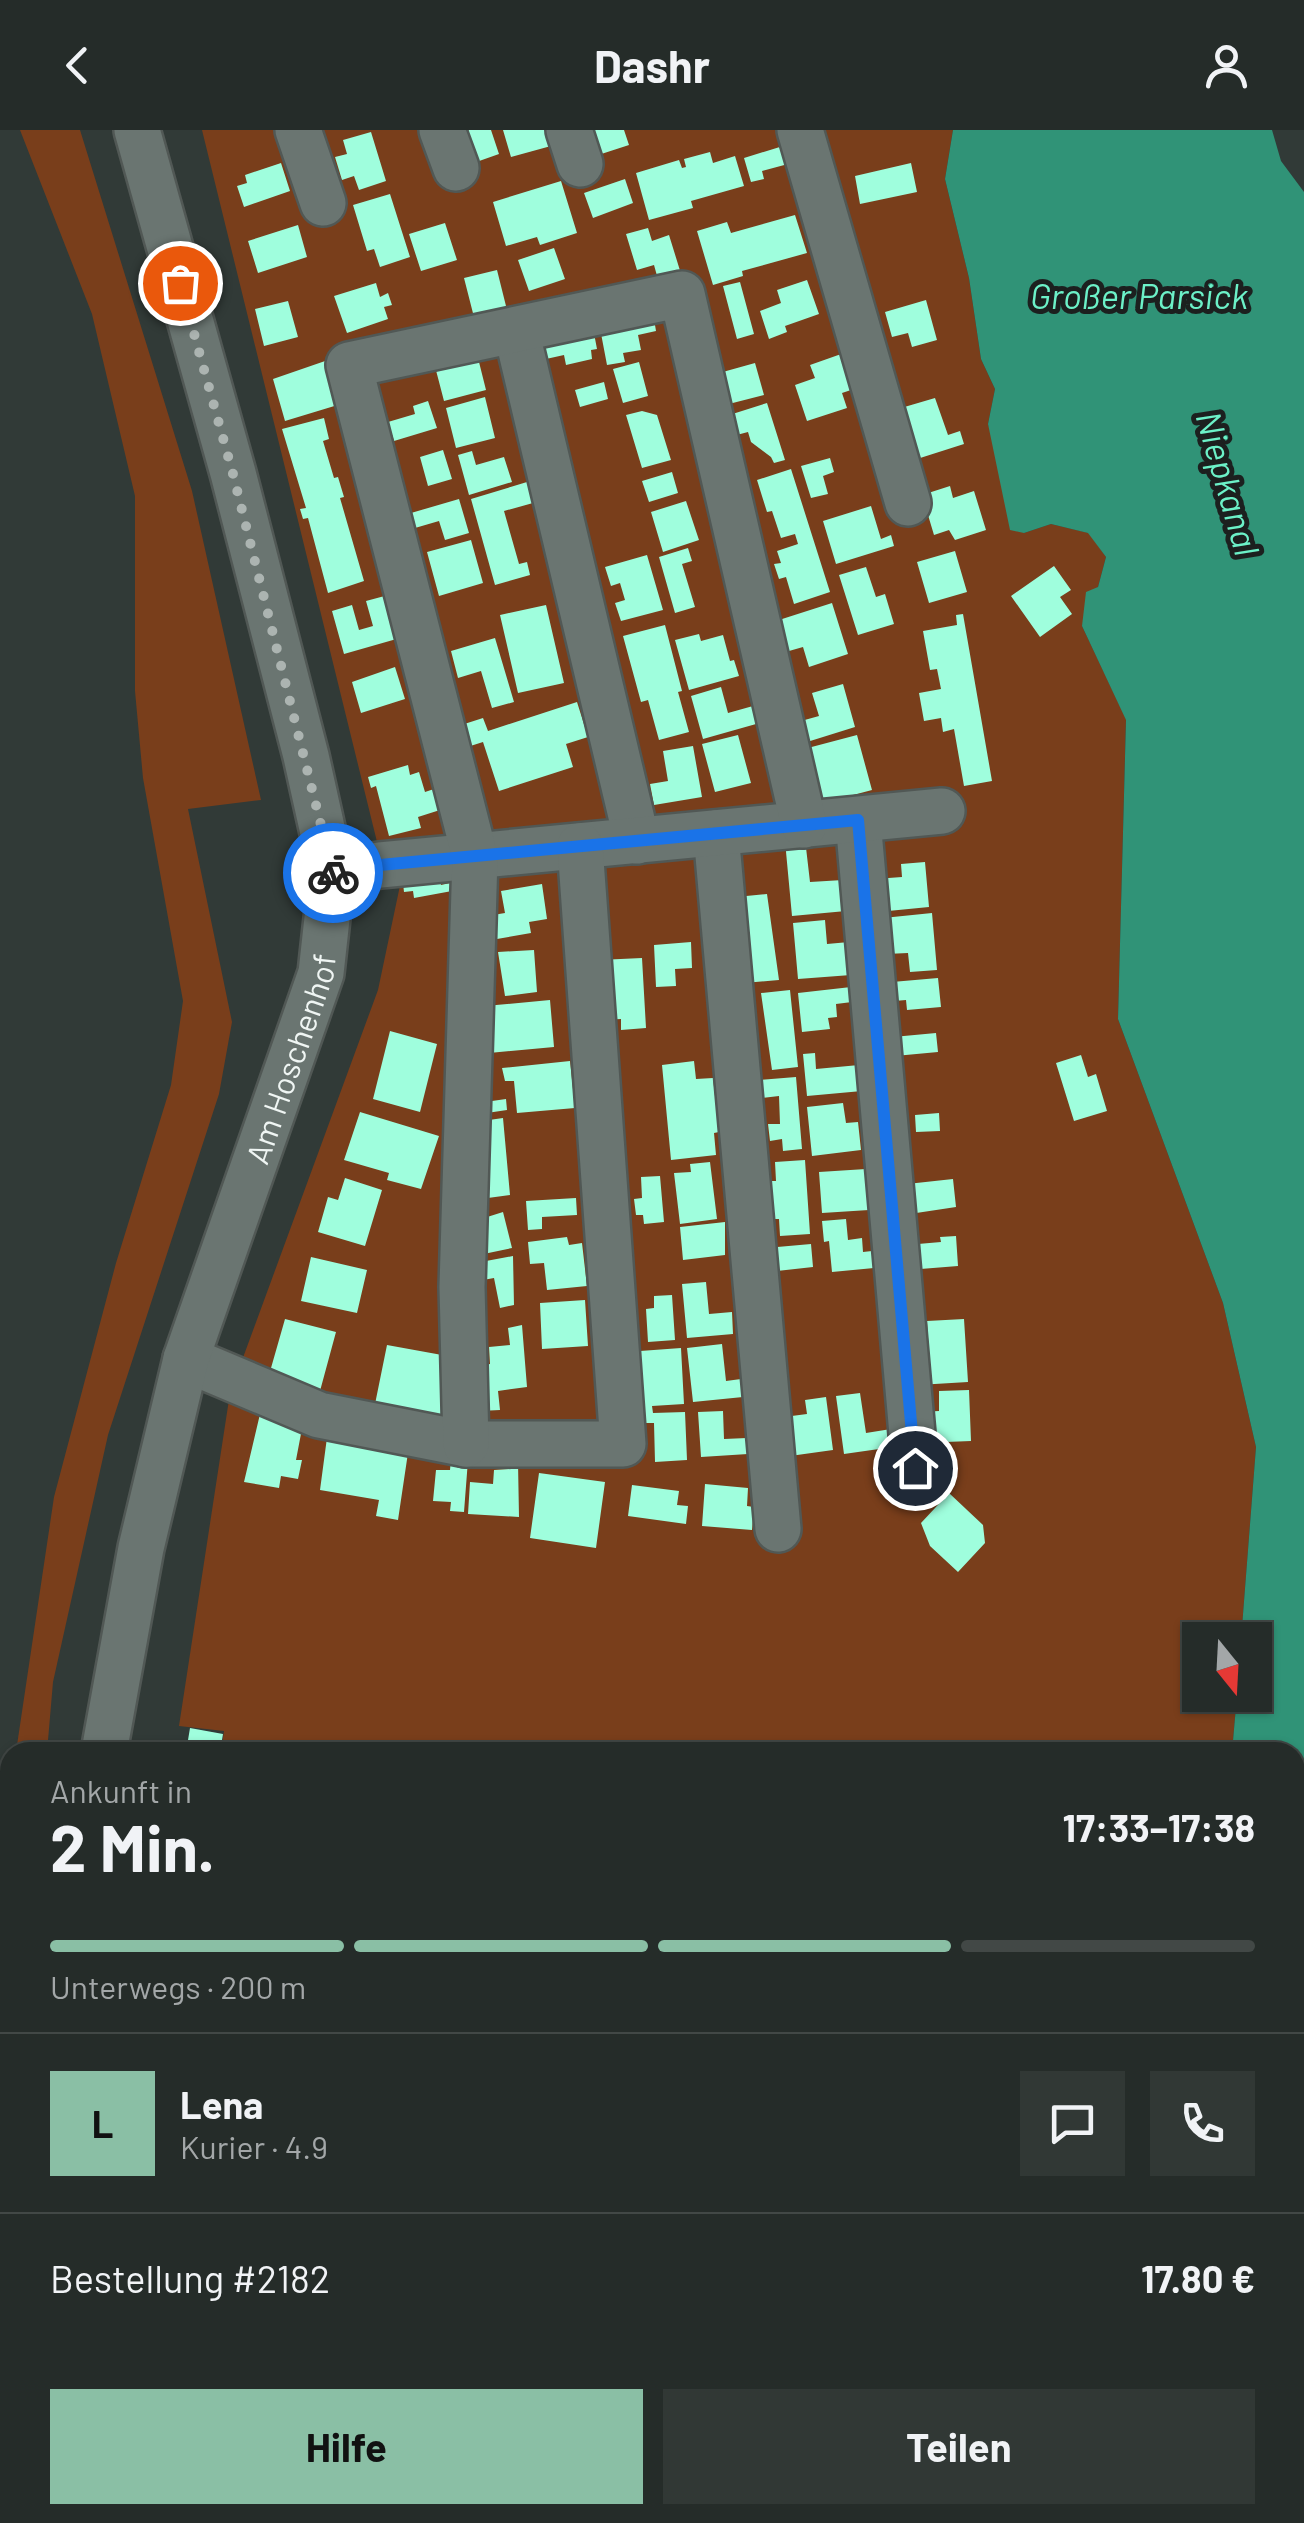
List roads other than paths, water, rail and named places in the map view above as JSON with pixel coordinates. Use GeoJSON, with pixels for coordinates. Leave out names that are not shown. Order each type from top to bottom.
{"type":"FeatureCollection","features":[{"type":"Feature","properties":{"kind":"street","name":"Am Hoschenhof"},"geometry":{"type":"LineString","coordinates":[[106,1742],[141,1548],[186,1358],[321,973],[332,873],[233,474],[137,130]]}},
{"type":"Feature","properties":{"kind":"street"},"geometry":{"type":"LineString","coordinates":[[298,130],[323,203]]}},
{"type":"Feature","properties":{"kind":"street"},"geometry":{"type":"LineString","coordinates":[[800,130],[908,502]]}},
{"type":"Feature","properties":{"kind":"street"},"geometry":{"type":"LineString","coordinates":[[466,1444],[462,1287],[475,856],[349,365],[682,294],[804,825]]}},
{"type":"Feature","properties":{"kind":"street"},"geometry":{"type":"LineString","coordinates":[[516,330],[637,841]]}},
{"type":"Feature","properties":{"kind":"street"},"geometry":{"type":"LineString","coordinates":[[332,873],[942,811]]}},
{"type":"Feature","properties":{"kind":"street"},"geometry":{"type":"LineString","coordinates":[[858,820],[915,1468]]}},
{"type":"Feature","properties":{"kind":"street"},"geometry":{"type":"LineString","coordinates":[[716,833],[778,1529]]}},
{"type":"Feature","properties":{"kind":"street"},"geometry":{"type":"LineString","coordinates":[[186,1358],[319,1415],[466,1444],[622,1444],[580,846]]}},
{"type":"Feature","properties":{"kind":"water","name":"Großer Parsick"},"geometry":{"type":"Polygon","coordinates":[[[953,130],[1272,130],[1281,161],[1304,192],[1304,1742],[1233,1742],[1236,1712],[1272,1712],[1272,1622],[1242,1622],[1256,1447],[1223,1303],[1118,1019],[1126,720],[1082,626],[1086,592],[1098,587],[1106,557],[1088,533],[1051,524],[1024,533],[1010,530],[988,424],[995,389],[981,359],[969,278],[945,179],[953,130]]]}},
{"type":"Feature","properties":{"kind":"water label","name":"Niepkanal"},"geometry":{"type":"Point","coordinates":[1229,483]}}]}
